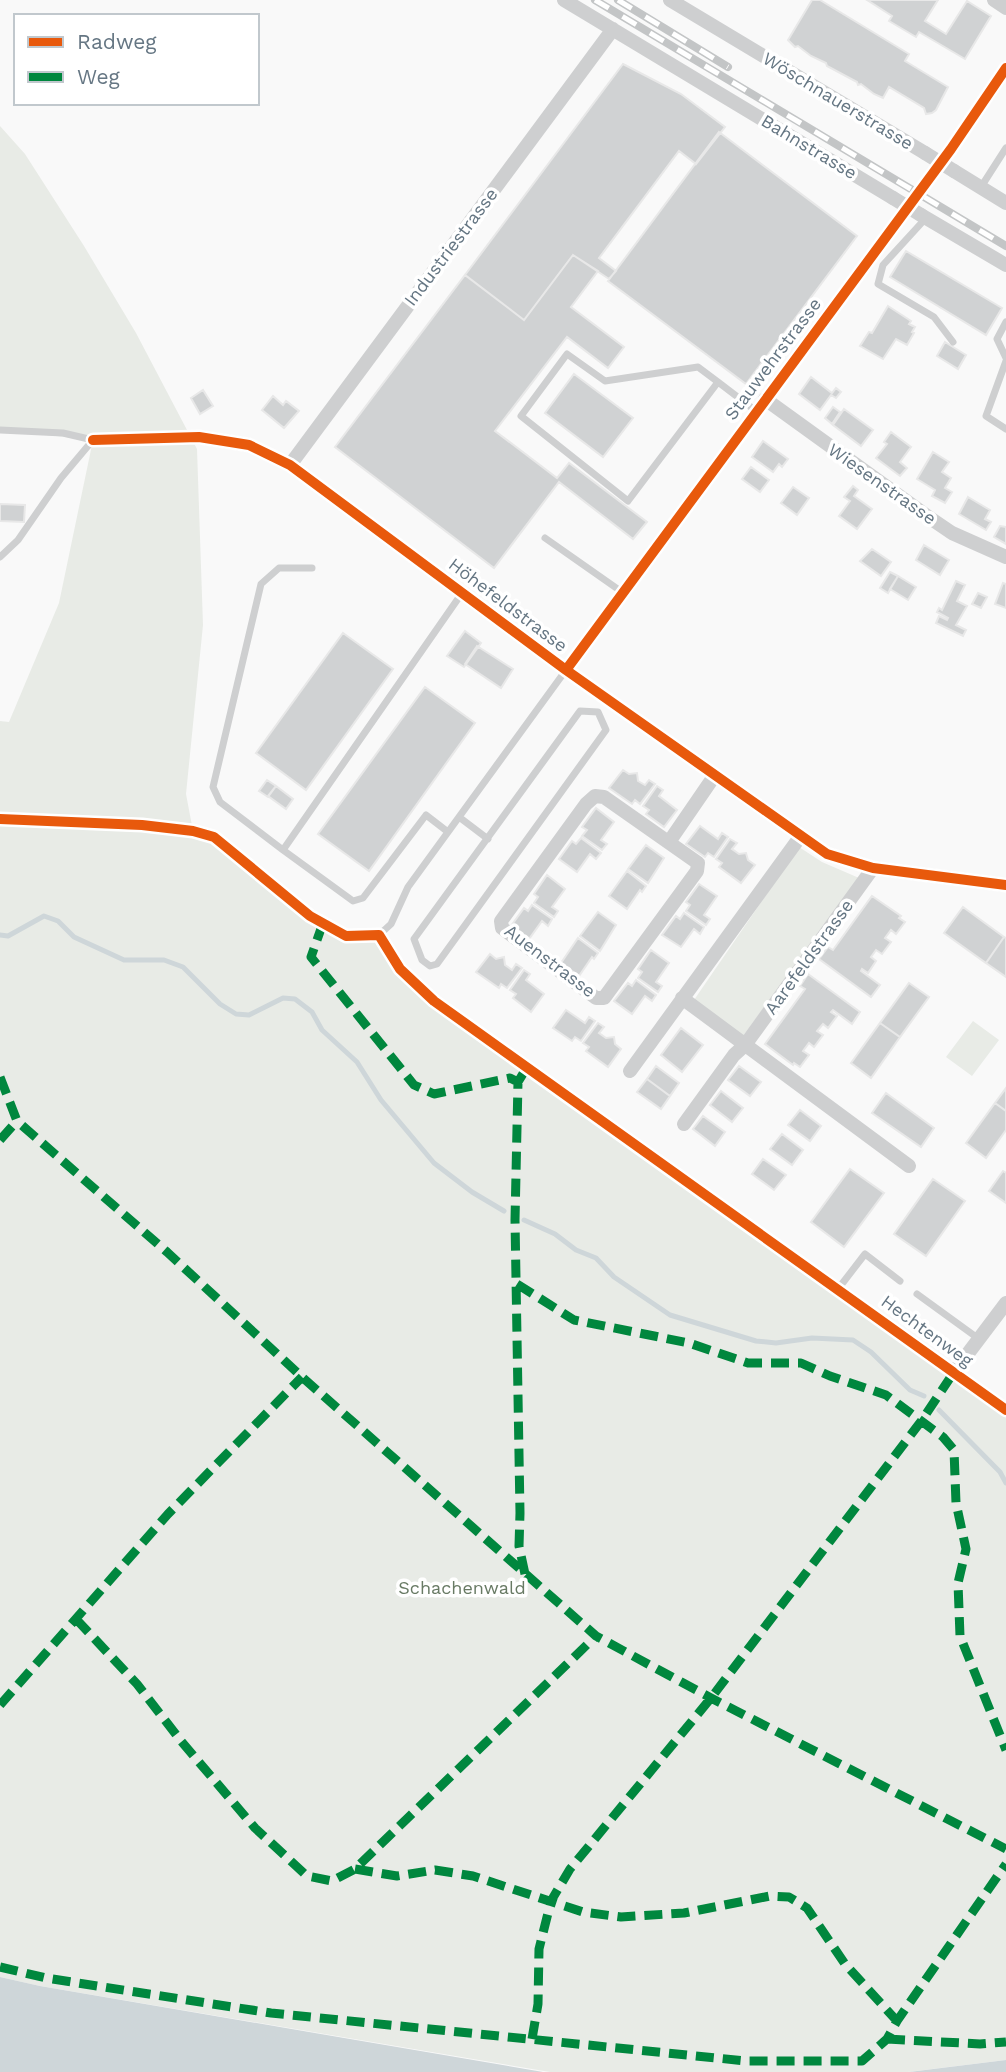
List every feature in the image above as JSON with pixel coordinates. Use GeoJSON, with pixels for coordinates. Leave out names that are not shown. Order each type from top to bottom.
{"type":"FeatureCollection","features":[{"type":"Feature","properties":{"kind":"street","name":"Bahnstrasse"},"geometry":{"type":"LineString","coordinates":[[564,0],[1006,265]]}},
{"type":"Feature","properties":{"kind":"street","name":"Wöschnauerstrasse"},"geometry":{"type":"LineString","coordinates":[[670,0],[1006,203]]}},
{"type":"Feature","properties":{"kind":"street"},"geometry":{"type":"LineString","coordinates":[[994,0],[1006,8]]}},
{"type":"Feature","properties":{"kind":"street","name":"Industriestrasse"},"geometry":{"type":"LineString","coordinates":[[290,465],[612,29]]}},
{"type":"Feature","properties":{"kind":"street","name":"Stauwehrstrasse"},"geometry":{"type":"LineString","coordinates":[[566,670],[951,149],[1006,68]]}},
{"type":"Feature","properties":{"kind":"street","name":"Wiesenstrasse"},"geometry":{"type":"LineString","coordinates":[[761,405],[952,533],[1006,558]]}},
{"type":"Feature","properties":{"kind":"street","name":"Höhefeldstrasse"},"geometry":{"type":"LineString","coordinates":[[93,440],[199,437],[250,445],[290,465],[566,670],[800,837],[827,853],[873,868],[1006,886]]}},
{"type":"Feature","properties":{"kind":"street"},"geometry":{"type":"LineString","coordinates":[[669,842],[715,775]]}},
{"type":"Feature","properties":{"kind":"street","name":"Auenstrasse"},"geometry":{"type":"LineString","coordinates":[[595,796],[604,797],[669,842],[698,863],[696,871],[604,998],[596,998],[502,928],[501,921],[586,804],[595,796]]}},
{"type":"Feature","properties":{"kind":"street"},"geometry":{"type":"LineString","coordinates":[[630,1071],[800,837]]}},
{"type":"Feature","properties":{"kind":"street","name":"Aarefeldstrasse"},"geometry":{"type":"LineString","coordinates":[[684,1124],[734,1055],[745,1045],[873,868]]}},
{"type":"Feature","properties":{"kind":"street"},"geometry":{"type":"LineString","coordinates":[[682,998],[909,1166]]}},
{"type":"Feature","properties":{"kind":"street","name":"Hechtenweg"},"geometry":{"type":"LineString","coordinates":[[833,1286],[1006,1410]]}},
{"type":"Feature","properties":{"kind":"street"},"geometry":{"type":"LineString","coordinates":[[954,1372],[1006,1303]]}},
{"type":"Feature","properties":{"kind":"lane"},"geometry":{"type":"LineString","coordinates":[[980,187],[1006,148]]}},
{"type":"Feature","properties":{"kind":"lane"},"geometry":{"type":"LineString","coordinates":[[924,216],[883,265],[878,284],[934,317],[953,342]]}},
{"type":"Feature","properties":{"kind":"lane"},"geometry":{"type":"LineString","coordinates":[[1006,321],[997,339],[1006,360],[986,416],[1006,429]]}},
{"type":"Feature","properties":{"kind":"lane"},"geometry":{"type":"LineString","coordinates":[[718,382],[628,501],[521,416],[567,354],[605,381],[698,367],[718,382],[761,405]]}},
{"type":"Feature","properties":{"kind":"lane","name":"Höhefeldstrasse"},"geometry":{"type":"LineString","coordinates":[[0,429],[63,433],[93,440]]}},
{"type":"Feature","properties":{"kind":"lane"},"geometry":{"type":"LineString","coordinates":[[0,556],[18,540],[61,478],[93,440]]}},
{"type":"Feature","properties":{"kind":"lane"},"geometry":{"type":"LineString","coordinates":[[545,538],[622,592]]}},
{"type":"Feature","properties":{"kind":"lane"},"geometry":{"type":"LineString","coordinates":[[312,568],[279,568],[261,584],[213,788],[220,802],[353,901],[363,898],[426,815],[448,832]]}},
{"type":"Feature","properties":{"kind":"lane"},"geometry":{"type":"LineString","coordinates":[[284,850],[462,593]]}},
{"type":"Feature","properties":{"kind":"lane"},"geometry":{"type":"LineString","coordinates":[[193,831],[214,837],[310,916],[346,936],[379,935],[391,924],[408,887],[566,670]]}},
{"type":"Feature","properties":{"kind":"lane"},"geometry":{"type":"LineString","coordinates":[[580,711],[597,712],[606,730],[437,964],[430,966],[422,960],[414,939],[488,839],[580,711]]}},
{"type":"Feature","properties":{"kind":"lane"},"geometry":{"type":"LineString","coordinates":[[460,817],[488,839]]}},
{"type":"Feature","properties":{"kind":"lane"},"geometry":{"type":"LineString","coordinates":[[379,935],[400,969],[420,988]]}},
{"type":"Feature","properties":{"kind":"lane"},"geometry":{"type":"LineString","coordinates":[[833,1286],[865,1254],[900,1281]]}},
{"type":"Feature","properties":{"kind":"lane"},"geometry":{"type":"LineString","coordinates":[[917,1293],[979,1339]]}},
{"type":"Feature","properties":{"kind":"green space","name":"Schachenwald"},"geometry":{"type":"Polygon","coordinates":[[[0,126],[25,154],[84,246],[136,333],[197,449],[203,625],[186,794],[193,831],[214,837],[310,916],[346,936],[379,935],[404,970],[434,1001],[1006,1410],[1006,2060],[908,2072],[550,2072],[0,1977],[0,721],[9,722],[59,603],[93,440],[0,430],[0,126]]]}},
{"type":"Feature","properties":{"kind":"green space"},"geometry":{"type":"Polygon","coordinates":[[[799,847],[822,862],[859,878],[743,1036],[694,1000],[799,847]]]}},
{"type":"Feature","properties":{"kind":"green space"},"geometry":{"type":"Polygon","coordinates":[[[973,1021],[999,1040],[972,1076],[946,1057],[973,1021]]]}},
{"type":"Feature","properties":{"kind":"shaded area"},"geometry":{"type":"Polygon","coordinates":[[[0,1977],[40,1986],[543,2072],[0,2072],[0,1977]]]}},
{"type":"Feature","properties":{"kind":"shaded area"},"geometry":{"type":"Polygon","coordinates":[[[1006,2060],[1006,2072],[909,2072],[1006,2060]]]}},
{"type":"Feature","properties":{"kind":"building"},"geometry":{"type":"Polygon","coordinates":[[[812,0],[820,0],[909,54],[905,61],[948,87],[936,110],[926,114],[924,108],[889,87],[883,98],[874,94],[798,46],[795,47],[788,40],[812,0]]]}},
{"type":"Feature","properties":{"kind":"building"},"geometry":{"type":"Polygon","coordinates":[[[867,0],[938,0],[925,21],[946,34],[967,1],[991,16],[965,59],[919,32],[916,37],[889,21],[892,16],[867,0]]]}},
{"type":"Feature","properties":{"kind":"building"},"geometry":{"type":"Polygon","coordinates":[[[623,64],[681,94],[725,127],[696,164],[679,151],[599,258],[616,271],[609,279],[573,255],[524,320],[465,275],[623,64]]]}},
{"type":"Feature","properties":{"kind":"building"},"geometry":{"type":"Polygon","coordinates":[[[719,132],[857,236],[746,384],[608,281],[719,132]]]}},
{"type":"Feature","properties":{"kind":"building"},"geometry":{"type":"Polygon","coordinates":[[[906,251],[1002,308],[986,335],[890,277],[906,251]]]}},
{"type":"Feature","properties":{"kind":"building"},"geometry":{"type":"Polygon","coordinates":[[[573,255],[598,271],[571,307],[624,347],[608,368],[567,337],[495,431],[557,478],[569,463],[647,522],[633,539],[559,482],[494,568],[335,447],[465,275],[524,320],[573,255]]]}},
{"type":"Feature","properties":{"kind":"building"},"geometry":{"type":"Polygon","coordinates":[[[888,306],[911,321],[909,324],[915,327],[907,345],[896,339],[883,359],[860,346],[869,332],[872,333],[888,306]]]}},
{"type":"Feature","properties":{"kind":"building"},"geometry":{"type":"Polygon","coordinates":[[[945,342],[966,355],[958,369],[937,356],[945,342]]]}},
{"type":"Feature","properties":{"kind":"building"},"geometry":{"type":"Polygon","coordinates":[[[574,374],[633,418],[603,457],[545,413],[574,374]]]}},
{"type":"Feature","properties":{"kind":"building"},"geometry":{"type":"Polygon","coordinates":[[[811,377],[832,393],[836,388],[841,392],[836,398],[831,395],[820,410],[799,394],[811,377]]]}},
{"type":"Feature","properties":{"kind":"building"},"geometry":{"type":"Polygon","coordinates":[[[203,390],[213,406],[200,414],[191,398],[203,390]]]}},
{"type":"Feature","properties":{"kind":"building"},"geometry":{"type":"Polygon","coordinates":[[[273,396],[283,405],[286,401],[299,411],[284,428],[262,410],[273,396]]]}},
{"type":"Feature","properties":{"kind":"building"},"geometry":{"type":"Polygon","coordinates":[[[833,407],[840,412],[832,424],[825,418],[833,407]]]}},
{"type":"Feature","properties":{"kind":"building"},"geometry":{"type":"Polygon","coordinates":[[[844,409],[873,430],[861,446],[833,425],[844,409]]]}},
{"type":"Feature","properties":{"kind":"building"},"geometry":{"type":"Polygon","coordinates":[[[891,432],[911,447],[900,462],[907,468],[900,476],[876,458],[887,444],[884,442],[891,432]]]}},
{"type":"Feature","properties":{"kind":"building"},"geometry":{"type":"Polygon","coordinates":[[[763,441],[788,459],[782,467],[779,464],[773,472],[752,457],[763,441]]]}},
{"type":"Feature","properties":{"kind":"building"},"geometry":{"type":"Polygon","coordinates":[[[933,452],[949,462],[942,472],[951,478],[945,488],[952,492],[945,503],[932,496],[935,490],[917,479],[933,452]]]}},
{"type":"Feature","properties":{"kind":"building"},"geometry":{"type":"Polygon","coordinates":[[[751,467],[769,480],[760,492],[742,479],[751,467]]]}},
{"type":"Feature","properties":{"kind":"building"},"geometry":{"type":"Polygon","coordinates":[[[853,486],[858,490],[854,496],[872,509],[857,529],[839,516],[850,501],[844,497],[853,486]]]}},
{"type":"Feature","properties":{"kind":"building"},"geometry":{"type":"Polygon","coordinates":[[[793,487],[809,498],[797,515],[781,503],[793,487]]]}},
{"type":"Feature","properties":{"kind":"building"},"geometry":{"type":"Polygon","coordinates":[[[968,497],[990,510],[985,519],[991,522],[986,530],[959,514],[968,497]]]}},
{"type":"Feature","properties":{"kind":"building"},"geometry":{"type":"Polygon","coordinates":[[[0,504],[25,505],[24,522],[0,521],[0,504]]]}},
{"type":"Feature","properties":{"kind":"building"},"geometry":{"type":"Polygon","coordinates":[[[1000,526],[1006,527],[1006,544],[994,537],[1000,526]]]}},
{"type":"Feature","properties":{"kind":"building"},"geometry":{"type":"Polygon","coordinates":[[[924,545],[949,560],[940,575],[916,560],[924,545]]]}},
{"type":"Feature","properties":{"kind":"building"},"geometry":{"type":"Polygon","coordinates":[[[872,549],[891,562],[881,576],[860,561],[872,549]]]}},
{"type":"Feature","properties":{"kind":"building"},"geometry":{"type":"Polygon","coordinates":[[[890,572],[898,576],[888,593],[880,588],[890,572]]]}},
{"type":"Feature","properties":{"kind":"building"},"geometry":{"type":"Polygon","coordinates":[[[898,576],[916,587],[908,600],[890,589],[898,576]]]}},
{"type":"Feature","properties":{"kind":"building"},"geometry":{"type":"Polygon","coordinates":[[[956,581],[965,585],[957,601],[967,606],[956,625],[966,630],[963,636],[936,623],[939,616],[947,620],[948,618],[937,612],[939,608],[942,610],[956,581]]]}},
{"type":"Feature","properties":{"kind":"building"},"geometry":{"type":"Polygon","coordinates":[[[1003,583],[1006,584],[1006,608],[995,604],[1003,583]]]}},
{"type":"Feature","properties":{"kind":"building"},"geometry":{"type":"Polygon","coordinates":[[[978,593],[987,597],[981,608],[972,604],[978,593]]]}},
{"type":"Feature","properties":{"kind":"building"},"geometry":{"type":"Polygon","coordinates":[[[465,631],[481,643],[464,667],[447,656],[465,631]]]}},
{"type":"Feature","properties":{"kind":"building"},"geometry":{"type":"Polygon","coordinates":[[[343,633],[393,669],[306,790],[256,753],[343,633]]]}},
{"type":"Feature","properties":{"kind":"building"},"geometry":{"type":"Polygon","coordinates":[[[477,646],[513,669],[501,688],[465,664],[477,646]]]}},
{"type":"Feature","properties":{"kind":"building"},"geometry":{"type":"Polygon","coordinates":[[[425,687],[475,723],[369,871],[318,834],[425,687]]]}},
{"type":"Feature","properties":{"kind":"building"},"geometry":{"type":"Polygon","coordinates":[[[623,770],[629,774],[637,773],[638,781],[645,785],[649,780],[655,784],[640,804],[635,800],[632,804],[609,788],[623,770]]]}},
{"type":"Feature","properties":{"kind":"building"},"geometry":{"type":"Polygon","coordinates":[[[267,780],[276,786],[268,797],[259,791],[267,780]]]}},
{"type":"Feature","properties":{"kind":"building"},"geometry":{"type":"Polygon","coordinates":[[[276,786],[293,799],[286,809],[268,796],[276,786]]]}},
{"type":"Feature","properties":{"kind":"building"},"geometry":{"type":"Polygon","coordinates":[[[657,786],[663,790],[659,796],[677,810],[664,827],[646,814],[649,810],[643,806],[657,786]]]}},
{"type":"Feature","properties":{"kind":"building"},"geometry":{"type":"Polygon","coordinates":[[[596,808],[614,822],[601,840],[607,844],[602,850],[582,836],[587,830],[582,827],[596,808]]]}},
{"type":"Feature","properties":{"kind":"building"},"geometry":{"type":"Polygon","coordinates":[[[700,826],[718,839],[722,833],[728,837],[714,857],[708,853],[705,857],[686,844],[700,826]]]}},
{"type":"Feature","properties":{"kind":"building"},"geometry":{"type":"Polygon","coordinates":[[[581,838],[601,853],[596,859],[590,854],[577,872],[559,859],[572,841],[576,844],[581,838]]]}},
{"type":"Feature","properties":{"kind":"building"},"geometry":{"type":"Polygon","coordinates":[[[730,839],[737,843],[732,849],[739,854],[746,853],[748,860],[755,865],[741,883],[719,867],[722,863],[716,859],[730,839]]]}},
{"type":"Feature","properties":{"kind":"building"},"geometry":{"type":"Polygon","coordinates":[[[646,845],[664,858],[648,883],[628,869],[646,845]]]}},
{"type":"Feature","properties":{"kind":"building"},"geometry":{"type":"Polygon","coordinates":[[[627,871],[646,886],[627,909],[609,896],[627,871]]]}},
{"type":"Feature","properties":{"kind":"building"},"geometry":{"type":"Polygon","coordinates":[[[547,875],[565,889],[552,907],[558,911],[554,917],[534,903],[538,897],[534,894],[547,875]]]}},
{"type":"Feature","properties":{"kind":"building"},"geometry":{"type":"Polygon","coordinates":[[[699,884],[717,896],[704,915],[710,919],[706,925],[686,911],[690,905],[686,902],[699,884]]]}},
{"type":"Feature","properties":{"kind":"building"},"geometry":{"type":"Polygon","coordinates":[[[872,896],[901,916],[899,918],[905,922],[896,934],[891,930],[885,938],[891,942],[882,954],[876,950],[871,957],[876,961],[868,973],[862,969],[861,971],[880,985],[871,997],[819,959],[828,947],[833,950],[872,896]]]}},
{"type":"Feature","properties":{"kind":"building"},"geometry":{"type":"Polygon","coordinates":[[[532,905],[552,919],[548,926],[542,921],[529,939],[511,926],[524,908],[528,911],[532,905]]]}},
{"type":"Feature","properties":{"kind":"building"},"geometry":{"type":"Polygon","coordinates":[[[963,907],[1004,937],[986,963],[944,933],[963,907]]]}},
{"type":"Feature","properties":{"kind":"building"},"geometry":{"type":"Polygon","coordinates":[[[598,912],[616,925],[600,951],[580,936],[598,912]]]}},
{"type":"Feature","properties":{"kind":"building"},"geometry":{"type":"Polygon","coordinates":[[[684,913],[704,927],[700,934],[694,929],[681,947],[662,935],[676,916],[680,919],[684,913]]]}},
{"type":"Feature","properties":{"kind":"building"},"geometry":{"type":"Polygon","coordinates":[[[1004,937],[1006,938],[1006,977],[986,963],[1004,937]]]}},
{"type":"Feature","properties":{"kind":"building"},"geometry":{"type":"Polygon","coordinates":[[[578,938],[598,953],[579,976],[561,963],[578,938]]]}},
{"type":"Feature","properties":{"kind":"building"},"geometry":{"type":"Polygon","coordinates":[[[651,950],[669,963],[656,982],[662,986],[658,992],[638,978],[642,972],[638,969],[651,950]]]}},
{"type":"Feature","properties":{"kind":"building"},"geometry":{"type":"Polygon","coordinates":[[[490,954],[496,959],[504,957],[505,965],[512,970],[516,964],[522,968],[507,988],[501,984],[499,988],[476,972],[490,954]]]}},
{"type":"Feature","properties":{"kind":"building"},"geometry":{"type":"Polygon","coordinates":[[[524,970],[530,974],[526,980],[544,994],[531,1012],[513,998],[516,994],[510,990],[524,970]]]}},
{"type":"Feature","properties":{"kind":"building"},"geometry":{"type":"Polygon","coordinates":[[[808,974],[860,1012],[852,1024],[833,1010],[831,1012],[837,1016],[828,1028],[823,1024],[817,1031],[823,1035],[814,1047],[809,1043],[803,1051],[809,1055],[800,1067],[794,1063],[793,1065],[765,1044],[805,989],[800,986],[808,974]]]}},
{"type":"Feature","properties":{"kind":"building"},"geometry":{"type":"Polygon","coordinates":[[[636,980],[656,995],[652,1001],[645,996],[632,1014],[614,1001],[628,983],[632,986],[636,980]]]}},
{"type":"Feature","properties":{"kind":"building"},"geometry":{"type":"Polygon","coordinates":[[[909,983],[929,997],[900,1037],[880,1023],[909,983]]]}},
{"type":"Feature","properties":{"kind":"building"},"geometry":{"type":"Polygon","coordinates":[[[566,1010],[585,1023],[589,1017],[595,1021],[581,1041],[575,1037],[572,1041],[553,1028],[566,1010]]]}},
{"type":"Feature","properties":{"kind":"building"},"geometry":{"type":"Polygon","coordinates":[[[598,1023],[604,1027],[599,1033],[606,1038],[614,1037],[615,1044],[621,1049],[608,1067],[586,1051],[589,1047],[583,1043],[598,1023]]]}},
{"type":"Feature","properties":{"kind":"building"},"geometry":{"type":"Polygon","coordinates":[[[880,1023],[900,1037],[871,1078],[851,1063],[880,1023]]]}},
{"type":"Feature","properties":{"kind":"building"},"geometry":{"type":"Polygon","coordinates":[[[681,1028],[703,1045],[682,1072],[661,1055],[681,1028]]]}},
{"type":"Feature","properties":{"kind":"building"},"geometry":{"type":"Polygon","coordinates":[[[656,1066],[679,1083],[670,1096],[647,1079],[656,1066]]]}},
{"type":"Feature","properties":{"kind":"building"},"geometry":{"type":"Polygon","coordinates":[[[739,1066],[761,1082],[750,1096],[728,1080],[739,1066]]]}},
{"type":"Feature","properties":{"kind":"building"},"geometry":{"type":"Polygon","coordinates":[[[647,1079],[670,1096],[661,1109],[637,1092],[647,1079]]]}},
{"type":"Feature","properties":{"kind":"building"},"geometry":{"type":"Polygon","coordinates":[[[1006,1088],[1006,1111],[995,1103],[1006,1088]]]}},
{"type":"Feature","properties":{"kind":"building"},"geometry":{"type":"Polygon","coordinates":[[[721,1091],[743,1108],[732,1122],[710,1105],[721,1091]]]}},
{"type":"Feature","properties":{"kind":"building"},"geometry":{"type":"Polygon","coordinates":[[[886,1093],[934,1128],[921,1147],[872,1113],[886,1093]]]}},
{"type":"Feature","properties":{"kind":"building"},"geometry":{"type":"Polygon","coordinates":[[[995,1103],[1006,1111],[1006,1130],[986,1158],[966,1143],[995,1103]]]}},
{"type":"Feature","properties":{"kind":"building"},"geometry":{"type":"Polygon","coordinates":[[[800,1110],[821,1126],[810,1141],[788,1125],[800,1110]]]}},
{"type":"Feature","properties":{"kind":"building"},"geometry":{"type":"Polygon","coordinates":[[[703,1116],[725,1132],[715,1146],[693,1129],[703,1116]]]}},
{"type":"Feature","properties":{"kind":"building"},"geometry":{"type":"Polygon","coordinates":[[[782,1134],[803,1150],[792,1165],[770,1149],[782,1134]]]}},
{"type":"Feature","properties":{"kind":"building"},"geometry":{"type":"Polygon","coordinates":[[[763,1159],[786,1175],[774,1190],[752,1174],[763,1159]]]}},
{"type":"Feature","properties":{"kind":"building"},"geometry":{"type":"Polygon","coordinates":[[[850,1169],[884,1193],[844,1247],[811,1222],[850,1169]]]}},
{"type":"Feature","properties":{"kind":"building"},"geometry":{"type":"Polygon","coordinates":[[[1003,1171],[1006,1173],[1006,1203],[989,1191],[1003,1171]]]}},
{"type":"Feature","properties":{"kind":"building"},"geometry":{"type":"Polygon","coordinates":[[[933,1179],[965,1201],[926,1256],[894,1234],[933,1179]]]}},
{"type":"Feature","properties":{"kind":"waterway"},"geometry":{"type":"LineString","coordinates":[[0,935],[8,936],[44,916],[58,921],[74,937],[124,960],[164,960],[183,967],[220,1004],[236,1014],[249,1015],[283,998],[295,999],[312,1012],[322,1030],[357,1062],[381,1100],[434,1163],[472,1192],[504,1211]]}},
{"type":"Feature","properties":{"kind":"waterway"},"geometry":{"type":"LineString","coordinates":[[524,1220],[555,1234],[576,1250],[596,1258],[614,1277],[670,1315],[756,1341],[776,1343],[812,1338],[853,1340],[871,1352],[910,1390],[924,1396]]}},
{"type":"Feature","properties":{"kind":"waterway"},"geometry":{"type":"LineString","coordinates":[[939,1410],[1000,1472],[1006,1483]]}},
{"type":"Feature","properties":{"kind":"railway"},"geometry":{"type":"LineString","coordinates":[[595,0],[1006,246]]}},
{"type":"Feature","properties":{"kind":"railway"},"geometry":{"type":"LineString","coordinates":[[618,0],[728,67]]}},
{"type":"Feature","properties":{"kind":"marked path"},"geometry":{"type":"LineString","coordinates":[[323,923],[311,957],[414,1085],[434,1094],[510,1078],[518,1082]]}},
{"type":"Feature","properties":{"kind":"marked path"},"geometry":{"type":"LineString","coordinates":[[525,1574],[519,1546],[515,1220],[518,1082],[527,1067]]}},
{"type":"Feature","properties":{"kind":"marked path"},"geometry":{"type":"LineString","coordinates":[[0,1077],[17,1121],[596,1636],[1006,1849]]}},
{"type":"Feature","properties":{"kind":"marked path"},"geometry":{"type":"LineString","coordinates":[[0,1140],[17,1121]]}},
{"type":"Feature","properties":{"kind":"marked path"},"geometry":{"type":"LineString","coordinates":[[517,1284],[574,1320],[689,1343],[748,1363],[801,1363],[886,1395],[943,1437],[954,1450],[956,1503],[966,1549],[958,1583],[960,1636],[1006,1750]]}},
{"type":"Feature","properties":{"kind":"marked path"},"geometry":{"type":"LineString","coordinates":[[532,2039],[538,2004],[539,1949],[551,1901],[570,1869],[711,1698],[922,1420],[954,1372]]}},
{"type":"Feature","properties":{"kind":"marked path"},"geometry":{"type":"LineString","coordinates":[[0,1705],[168,1514],[302,1377]]}},
{"type":"Feature","properties":{"kind":"marked path"},"geometry":{"type":"LineString","coordinates":[[76,1619],[137,1684],[255,1828],[307,1876],[332,1881],[355,1869],[596,1636]]}},
{"type":"Feature","properties":{"kind":"marked path"},"geometry":{"type":"LineString","coordinates":[[0,1967],[46,1978],[271,2013],[746,2061],[862,2061],[887,2039],[1006,1864]]}},
{"type":"Feature","properties":{"kind":"marked path"},"geometry":{"type":"LineString","coordinates":[[355,1869],[397,1876],[435,1870],[473,1876],[583,1912],[621,1917],[684,1913],[770,1896],[789,1897],[807,1908],[845,1964],[897,2021]]}},
{"type":"Feature","properties":{"kind":"marked path"},"geometry":{"type":"LineString","coordinates":[[887,2039],[980,2044],[1006,2042]]}},
{"type":"Feature","properties":{"kind":"cycle path"},"geometry":{"type":"LineString","coordinates":[[566,670],[951,149],[1006,68]]}},
{"type":"Feature","properties":{"kind":"cycle path"},"geometry":{"type":"LineString","coordinates":[[93,440],[199,437],[249,445],[290,465],[566,670],[827,854],[873,868],[1006,885]]}},
{"type":"Feature","properties":{"kind":"cycle path"},"geometry":{"type":"LineString","coordinates":[[0,819],[142,825],[193,831],[214,837],[310,916],[346,936],[379,935],[400,969],[434,1001],[1006,1410]]}}]}
